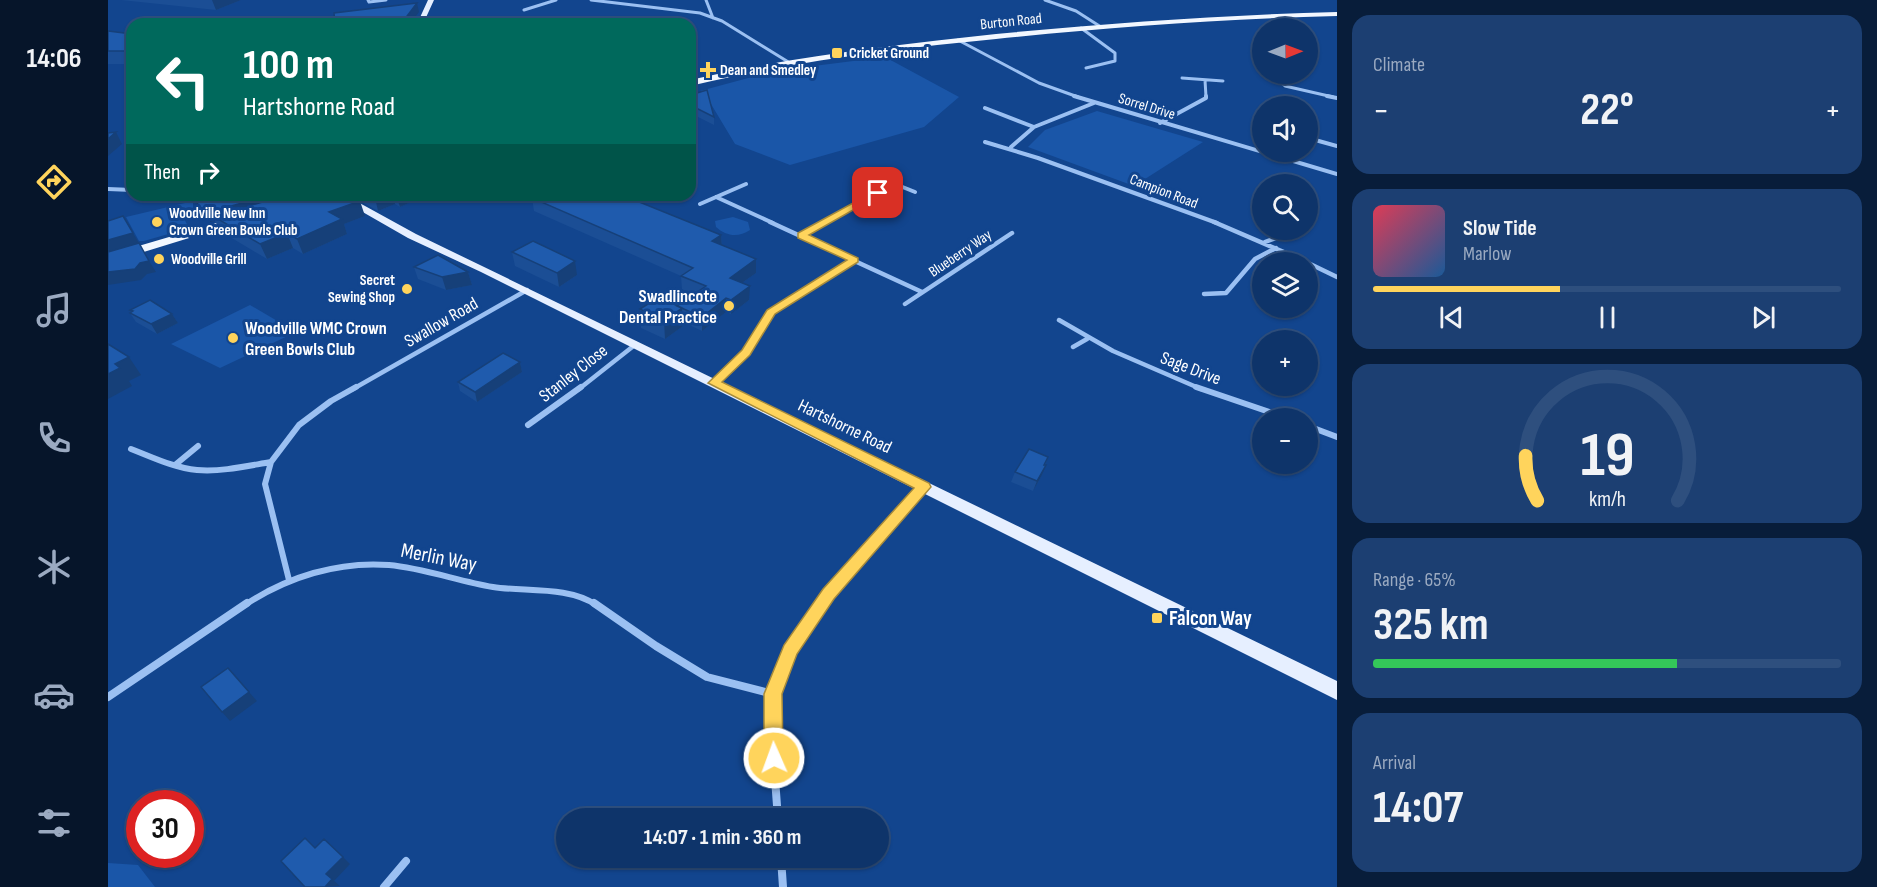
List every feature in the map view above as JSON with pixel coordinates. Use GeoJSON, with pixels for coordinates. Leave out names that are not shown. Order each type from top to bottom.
{"type":"FeatureCollection","features":[{"type":"Feature","properties":{"kind":"highway","name":"Burton Road"},"geometry":{"type":"LineString","coordinates":[[696,82],[790,63],[958,40],[1212,18],[1337,14]]}},
{"type":"Feature","properties":{"kind":"highway"},"geometry":{"type":"LineString","coordinates":[[108,259],[247,217]]}},
{"type":"Feature","properties":{"kind":"main road"},"geometry":{"type":"LineString","coordinates":[[423,18],[431,0]]}},
{"type":"Feature","properties":{"kind":"main road","name":"Hartshorne Road"},"geometry":{"type":"LineString","coordinates":[[344,201],[1337,691]]}},
{"type":"Feature","properties":{"kind":"street"},"geometry":{"type":"LineString","coordinates":[[368,0],[369,2],[386,0]]}},
{"type":"Feature","properties":{"kind":"street"},"geometry":{"type":"LineString","coordinates":[[524,10],[556,0]]}},
{"type":"Feature","properties":{"kind":"street"},"geometry":{"type":"LineString","coordinates":[[591,0],[700,13],[722,21],[790,63]]}},
{"type":"Feature","properties":{"kind":"street"},"geometry":{"type":"LineString","coordinates":[[706,0],[713,18]]}},
{"type":"Feature","properties":{"kind":"street"},"geometry":{"type":"LineString","coordinates":[[1045,0],[1076,11],[1101,27]]}},
{"type":"Feature","properties":{"kind":"street"},"geometry":{"type":"LineString","coordinates":[[1081,28],[1115,54],[1115,61],[1086,68]]}},
{"type":"Feature","properties":{"kind":"street","name":"Sorrel Drive"},"geometry":{"type":"LineString","coordinates":[[958,40],[1039,83],[1094,103],[1337,174]]}},
{"type":"Feature","properties":{"kind":"street"},"geometry":{"type":"LineString","coordinates":[[1182,78],[1223,81]]}},
{"type":"Feature","properties":{"kind":"street"},"geometry":{"type":"LineString","coordinates":[[1160,123],[1206,98],[1205,80]]}},
{"type":"Feature","properties":{"kind":"street"},"geometry":{"type":"LineString","coordinates":[[1283,84],[1337,98]]}},
{"type":"Feature","properties":{"kind":"street"},"geometry":{"type":"LineString","coordinates":[[1011,147],[1034,127],[1094,103]]}},
{"type":"Feature","properties":{"kind":"street"},"geometry":{"type":"LineString","coordinates":[[985,108],[1034,127]]}},
{"type":"Feature","properties":{"kind":"street"},"geometry":{"type":"LineString","coordinates":[[1318,141],[1337,146]]}},
{"type":"Feature","properties":{"kind":"street","name":"Campion Road"},"geometry":{"type":"LineString","coordinates":[[986,142],[1011,147],[1265,242],[1285,252]]}},
{"type":"Feature","properties":{"kind":"street"},"geometry":{"type":"LineString","coordinates":[[1331,172],[1337,167]]}},
{"type":"Feature","properties":{"kind":"street"},"geometry":{"type":"LineString","coordinates":[[880,178],[915,192]]}},
{"type":"Feature","properties":{"kind":"street"},"geometry":{"type":"LineString","coordinates":[[700,204],[746,184]]}},
{"type":"Feature","properties":{"kind":"street"},"geometry":{"type":"LineString","coordinates":[[801,236],[895,184]]}},
{"type":"Feature","properties":{"kind":"street"},"geometry":{"type":"LineString","coordinates":[[108,189],[126,190]]}},
{"type":"Feature","properties":{"kind":"street","name":"Blueberry Way"},"geometry":{"type":"LineString","coordinates":[[716,197],[922,292]]}},
{"type":"Feature","properties":{"kind":"street","name":"Blueberry Way"},"geometry":{"type":"LineString","coordinates":[[905,304],[1012,233]]}},
{"type":"Feature","properties":{"kind":"street"},"geometry":{"type":"LineString","coordinates":[[1265,242],[1270,240]]}},
{"type":"Feature","properties":{"kind":"street"},"geometry":{"type":"LineString","coordinates":[[1204,294],[1226,293],[1255,260],[1276,248]]}},
{"type":"Feature","properties":{"kind":"street"},"geometry":{"type":"LineString","coordinates":[[714,383],[746,352],[771,312],[854,260]]}},
{"type":"Feature","properties":{"kind":"street","name":"Campion Road"},"geometry":{"type":"LineString","coordinates":[[1318,268],[1337,277]]}},
{"type":"Feature","properties":{"kind":"street","name":"Swallow Road"},"geometry":{"type":"LineString","coordinates":[[289,580],[265,484],[271,462],[299,425],[331,402],[527,290]]}},
{"type":"Feature","properties":{"kind":"street","name":"Sage Drive"},"geometry":{"type":"LineString","coordinates":[[1059,320],[1087,339],[1180,382],[1257,408]]}},
{"type":"Feature","properties":{"kind":"street"},"geometry":{"type":"LineString","coordinates":[[1073,347],[1087,339]]}},
{"type":"Feature","properties":{"kind":"street","name":"Stanley Close"},"geometry":{"type":"LineString","coordinates":[[528,425],[636,344]]}},
{"type":"Feature","properties":{"kind":"street"},"geometry":{"type":"LineString","coordinates":[[1318,430],[1337,437]]}},
{"type":"Feature","properties":{"kind":"street"},"geometry":{"type":"LineString","coordinates":[[175,465],[198,446]]}},
{"type":"Feature","properties":{"kind":"street"},"geometry":{"type":"LineString","coordinates":[[131,449],[196,470],[224,469],[271,462]]}},
{"type":"Feature","properties":{"kind":"street"},"geometry":{"type":"LineString","coordinates":[[777,808],[772,738],[773,694],[790,651],[828,594],[924,487]]}},
{"type":"Feature","properties":{"kind":"street","name":"Merlin Way"},"geometry":{"type":"LineString","coordinates":[[108,697],[249,602],[289,580],[340,566],[389,565],[494,587],[549,591],[589,600],[656,646],[707,677],[773,694]]}},
{"type":"Feature","properties":{"kind":"street"},"geometry":{"type":"LineString","coordinates":[[384,887],[406,861]]}},
{"type":"Feature","properties":{"kind":"street"},"geometry":{"type":"LineString","coordinates":[[783,868],[786,886]]}},
{"type":"Feature","properties":{"kind":"shaded area"},"geometry":{"type":"Polygon","coordinates":[[[885,57],[959,97],[924,127],[790,165],[735,144],[705,94],[700,91],[774,71],[885,57]]]}},
{"type":"Feature","properties":{"kind":"shaded area"},"geometry":{"type":"Polygon","coordinates":[[[1097,111],[1203,142],[1134,186],[1028,147],[1045,130],[1097,111]]]}},
{"type":"Feature","properties":{"kind":"shaded area","name":"Woodville New Inn Crown Green Bowls Club"},"geometry":{"type":"Polygon","coordinates":[[[193,203],[193,211],[182,215],[189,228],[144,241],[139,241],[126,217],[193,203]]]}},
{"type":"Feature","properties":{"kind":"shaded area"},"geometry":{"type":"Polygon","coordinates":[[[733,217],[748,222],[750,230],[732,235],[716,227],[715,221],[733,217]]]}},
{"type":"Feature","properties":{"kind":"shaded area","name":"Woodville WMC Crown Green Bowls Club"},"geometry":{"type":"Polygon","coordinates":[[[250,305],[296,332],[220,368],[171,344],[250,305]]]}},
{"type":"Feature","properties":{"kind":"shaded area"},"geometry":{"type":"Polygon","coordinates":[[[108,863],[126,864],[126,868],[140,868],[155,887],[108,887],[108,863]]]}},
{"type":"Feature","properties":{"kind":"building"},"geometry":{"type":"Polygon","coordinates":[[[417,3],[406,18],[334,18],[334,13],[417,3]]]}},
{"type":"Feature","properties":{"kind":"building"},"geometry":{"type":"Polygon","coordinates":[[[108,31],[126,33],[126,51],[108,51],[108,31]]]}},
{"type":"Feature","properties":{"kind":"building"},"geometry":{"type":"Polygon","coordinates":[[[707,90],[714,117],[696,108],[696,93],[707,90]]]}},
{"type":"Feature","properties":{"kind":"building"},"geometry":{"type":"Polygon","coordinates":[[[116,132],[108,139],[108,133],[116,132]]]}},
{"type":"Feature","properties":{"kind":"building"},"geometry":{"type":"Polygon","coordinates":[[[195,201],[249,201],[206,213],[195,201]]]}},
{"type":"Feature","properties":{"kind":"building"},"geometry":{"type":"Polygon","coordinates":[[[266,201],[360,201],[329,212],[342,219],[297,239],[287,233],[260,244],[213,216],[266,201]]]}},
{"type":"Feature","properties":{"kind":"building"},"geometry":{"type":"Polygon","coordinates":[[[539,201],[637,201],[721,235],[712,241],[756,259],[730,278],[750,286],[731,300],[726,298],[702,317],[677,306],[706,286],[681,276],[693,268],[539,201]]]}},
{"type":"Feature","properties":{"kind":"building"},"geometry":{"type":"Polygon","coordinates":[[[123,216],[133,233],[108,240],[108,221],[123,216]]]}},
{"type":"Feature","properties":{"kind":"building"},"geometry":{"type":"Polygon","coordinates":[[[533,241],[575,261],[557,273],[512,252],[533,241]]]}},
{"type":"Feature","properties":{"kind":"building"},"geometry":{"type":"Polygon","coordinates":[[[139,243],[149,261],[140,263],[135,269],[108,272],[108,252],[139,243]]]}},
{"type":"Feature","properties":{"kind":"building"},"geometry":{"type":"Polygon","coordinates":[[[438,255],[468,272],[442,277],[414,267],[438,255]]]}},
{"type":"Feature","properties":{"kind":"building"},"geometry":{"type":"Polygon","coordinates":[[[659,297],[682,308],[664,321],[640,309],[659,297]]]}},
{"type":"Feature","properties":{"kind":"building"},"geometry":{"type":"Polygon","coordinates":[[[150,300],[172,314],[151,324],[130,313],[133,311],[130,310],[150,300]]]}},
{"type":"Feature","properties":{"kind":"building"},"geometry":{"type":"Polygon","coordinates":[[[108,344],[129,357],[115,364],[120,368],[108,374],[108,344]]]}},
{"type":"Feature","properties":{"kind":"building"},"geometry":{"type":"Polygon","coordinates":[[[503,353],[520,362],[475,392],[458,382],[503,353]]]}},
{"type":"Feature","properties":{"kind":"building"},"geometry":{"type":"Polygon","coordinates":[[[1029,449],[1048,457],[1037,481],[1015,472],[1029,449]]]}},
{"type":"Feature","properties":{"kind":"building"},"geometry":{"type":"Polygon","coordinates":[[[228,668],[249,692],[222,712],[201,687],[228,668]]]}},
{"type":"Feature","properties":{"kind":"building"},"geometry":{"type":"Polygon","coordinates":[[[305,838],[315,848],[324,839],[343,857],[326,874],[332,879],[325,887],[305,887],[281,861],[305,838]]]}},
{"type":"Feature","properties":{"kind":"place","name":"Cricket Ground"},"geometry":{"type":"Point","coordinates":[837,53]}},
{"type":"Feature","properties":{"kind":"place","name":"Dean and Smedley"},"geometry":{"type":"Point","coordinates":[708,70]}},
{"type":"Feature","properties":{"kind":"place","name":"Woodville New Inn Crown Green Bowls Club"},"geometry":{"type":"Point","coordinates":[157,222]}},
{"type":"Feature","properties":{"kind":"place","name":"Woodville Grill"},"geometry":{"type":"Point","coordinates":[159,259]}},
{"type":"Feature","properties":{"kind":"place","name":"Secret Sewing Shop"},"geometry":{"type":"Point","coordinates":[407,289]}},
{"type":"Feature","properties":{"kind":"place","name":"Swadlincote Dental Practice"},"geometry":{"type":"Point","coordinates":[729,306]}},
{"type":"Feature","properties":{"kind":"place","name":"Woodville WMC Crown Green Bowls Club"},"geometry":{"type":"Point","coordinates":[233,338]}},
{"type":"Feature","properties":{"kind":"place","name":"Falcon Way"},"geometry":{"type":"Point","coordinates":[1157,618]}},
{"type":"Feature","properties":{"kind":"route"},"geometry":{"type":"LineString","coordinates":[[774,758],[773,694],[790,651],[828,594],[924,487],[714,383],[746,352],[771,312],[854,260],[801,236],[878,193]]}}]}
